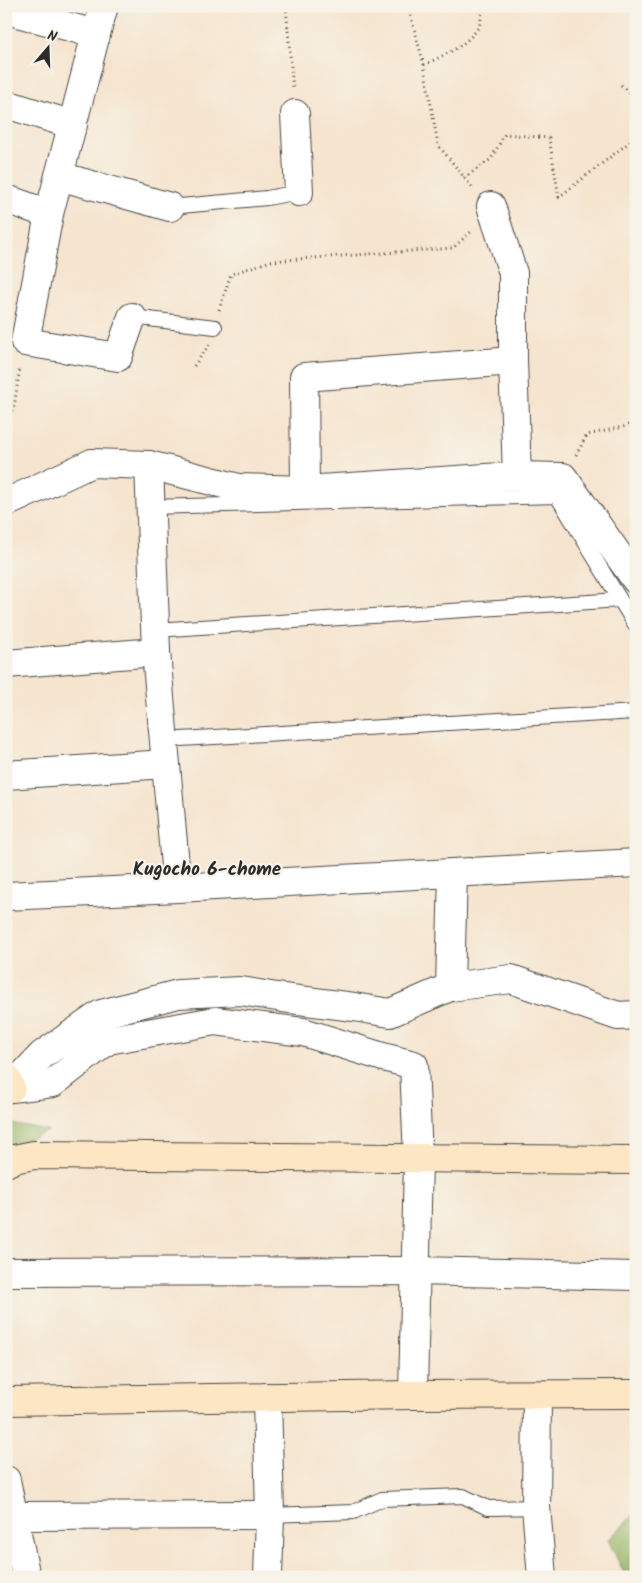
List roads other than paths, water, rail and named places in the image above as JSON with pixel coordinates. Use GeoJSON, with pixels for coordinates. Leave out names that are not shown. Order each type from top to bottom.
{"type":"FeatureCollection","features":[{"type":"Feature","properties":{"kind":"street"},"geometry":{"type":"LineString","coordinates":[[104,6],[49,214],[24,342],[118,358],[132,317]]}},
{"type":"Feature","properties":{"kind":"street"},"geometry":{"type":"LineString","coordinates":[[6,10],[96,34]]}},
{"type":"Feature","properties":{"kind":"street"},"geometry":{"type":"LineString","coordinates":[[6,104],[73,124]]}},
{"type":"Feature","properties":{"kind":"street"},"geometry":{"type":"LineString","coordinates":[[294,114],[299,192]]}},
{"type":"Feature","properties":{"kind":"street"},"geometry":{"type":"LineString","coordinates":[[59,176],[170,206]]}},
{"type":"Feature","properties":{"kind":"street"},"geometry":{"type":"LineString","coordinates":[[6,199],[49,214]]}},
{"type":"Feature","properties":{"kind":"street"},"geometry":{"type":"LineString","coordinates":[[483,217],[513,273],[513,362],[517,476]]}},
{"type":"Feature","properties":{"kind":"street"},"geometry":{"type":"LineString","coordinates":[[305,490],[304,377],[513,362]]}},
{"type":"Feature","properties":{"kind":"street"},"geometry":{"type":"LineString","coordinates":[[6,503],[92,464],[148,465],[239,488],[305,490],[517,476],[564,477],[628,590]]}},
{"type":"Feature","properties":{"kind":"street"},"geometry":{"type":"LineString","coordinates":[[148,465],[155,641],[177,888]]}},
{"type":"Feature","properties":{"kind":"street"},"geometry":{"type":"LineString","coordinates":[[6,664],[155,641]]}},
{"type":"Feature","properties":{"kind":"street"},"geometry":{"type":"LineString","coordinates":[[6,775],[164,752]]}},
{"type":"Feature","properties":{"kind":"street"},"geometry":{"type":"LineString","coordinates":[[6,896],[636,863]]}},
{"type":"Feature","properties":{"kind":"street"},"geometry":{"type":"LineString","coordinates":[[450,987],[453,873]]}},
{"type":"Feature","properties":{"kind":"street"},"geometry":{"type":"LineString","coordinates":[[8,1084],[42,1055],[101,1014],[178,994],[241,991],[390,1013],[450,987],[511,980],[618,1016],[636,1015]]}},
{"type":"Feature","properties":{"kind":"street"},"geometry":{"type":"LineString","coordinates":[[8,1084],[53,1083],[108,1040],[215,1021],[303,1032],[414,1065],[418,1158],[412,1395]]}},
{"type":"Feature","properties":{"kind":"street"},"geometry":{"type":"LineString","coordinates":[[6,1163],[14,1159],[34,1155],[636,1160]]}},
{"type":"Feature","properties":{"kind":"street"},"geometry":{"type":"LineString","coordinates":[[6,1272],[415,1271],[636,1276]]}},
{"type":"Feature","properties":{"kind":"street"},"geometry":{"type":"LineString","coordinates":[[6,1401],[636,1394]]}},
{"type":"Feature","properties":{"kind":"street"},"geometry":{"type":"LineString","coordinates":[[537,1395],[536,1507],[542,1577]]}},
{"type":"Feature","properties":{"kind":"street"},"geometry":{"type":"LineString","coordinates":[[267,1397],[270,1515],[268,1577]]}},
{"type":"Feature","properties":{"kind":"street"},"geometry":{"type":"LineString","coordinates":[[6,1480],[26,1577]]}},
{"type":"Feature","properties":{"kind":"street"},"geometry":{"type":"LineString","coordinates":[[14,1516],[270,1515]]}},
{"type":"Feature","properties":{"kind":"lane"},"geometry":{"type":"LineString","coordinates":[[170,206],[267,198],[299,192]]}},
{"type":"Feature","properties":{"kind":"lane"},"geometry":{"type":"LineString","coordinates":[[132,317],[215,327]]}},
{"type":"Feature","properties":{"kind":"lane"},"geometry":{"type":"LineString","coordinates":[[150,507],[557,496],[628,590],[636,626]]}},
{"type":"Feature","properties":{"kind":"lane"},"geometry":{"type":"LineString","coordinates":[[155,641],[628,590]]}},
{"type":"Feature","properties":{"kind":"lane"},"geometry":{"type":"LineString","coordinates":[[164,752],[636,712]]}},
{"type":"Feature","properties":{"kind":"lane"},"geometry":{"type":"LineString","coordinates":[[270,1515],[353,1512],[382,1499],[454,1496],[463,1496],[488,1508],[536,1507]]}},
{"type":"Feature","properties":{"kind":"district","name":"Kugocho 6-chome"},"geometry":{"type":"Point","coordinates":[207,870]}}]}
